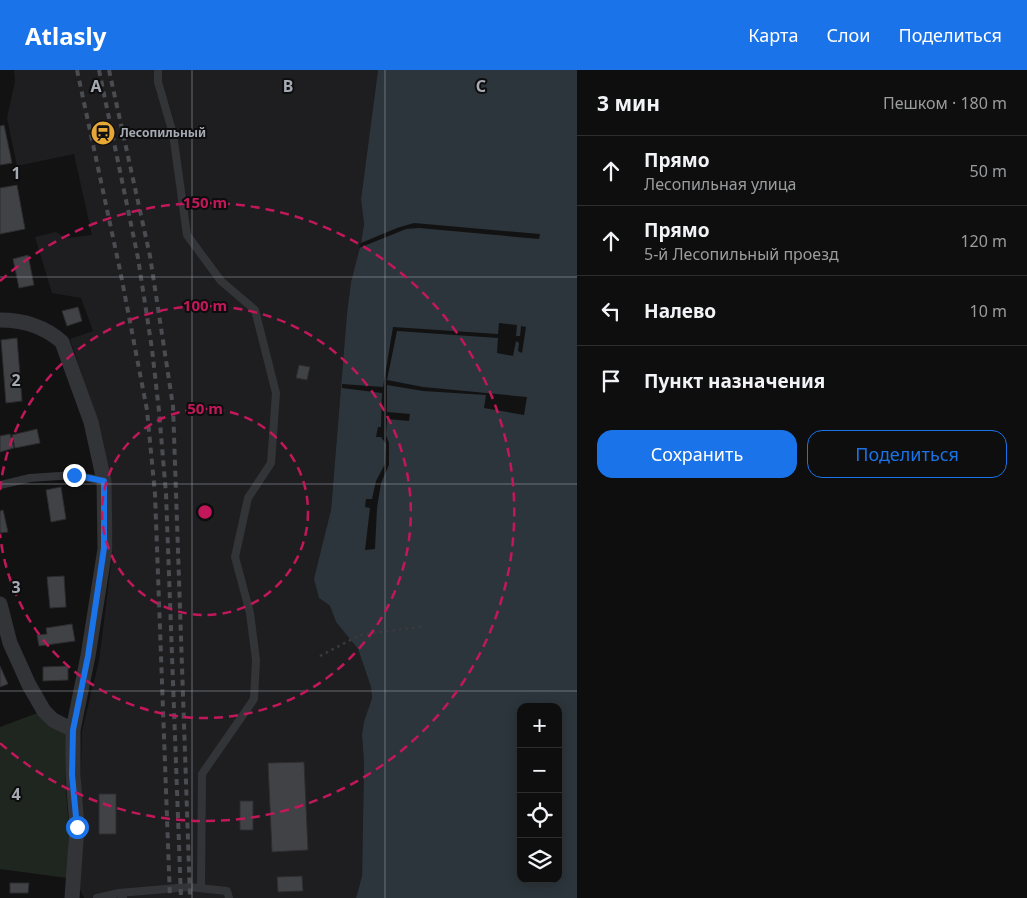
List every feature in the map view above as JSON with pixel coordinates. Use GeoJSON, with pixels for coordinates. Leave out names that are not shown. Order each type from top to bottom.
{"type":"FeatureCollection","features":[{"type":"Feature","properties":{"kind":"street"},"geometry":{"type":"LineString","coordinates":[[0,320],[15,320],[36,325],[62,342],[91,422],[104,481],[104,548],[88,656],[73,730],[72,775],[77,827],[72,898]]}},
{"type":"Feature","properties":{"kind":"street"},"geometry":{"type":"LineString","coordinates":[[0,604],[10,643],[29,685],[44,711],[53,720],[73,730]]}},
{"type":"Feature","properties":{"kind":"lane"},"geometry":{"type":"LineString","coordinates":[[158,70],[158,82],[173,134],[188,235],[221,281],[255,310],[276,392],[271,463],[248,498],[236,557],[250,613],[256,660],[254,700],[202,774],[201,888]]}},
{"type":"Feature","properties":{"kind":"lane"},"geometry":{"type":"LineString","coordinates":[[0,485],[30,478],[74,475],[104,481]]}},
{"type":"Feature","properties":{"kind":"lane"},"geometry":{"type":"LineString","coordinates":[[97,898],[189,887],[227,891],[229,898]]}},
{"type":"Feature","properties":{"kind":"path"},"geometry":{"type":"LineString","coordinates":[[320,656],[360,635],[425,626]]}},
{"type":"Feature","properties":{"kind":"shaded area"},"geometry":{"type":"Polygon","coordinates":[[[14,70],[378,70],[361,199],[364,224],[351,282],[347,313],[331,510],[319,598],[330,606],[336,622],[358,649],[371,687],[372,698],[362,735],[364,763],[362,876],[356,898],[84,898],[78,886],[82,731],[99,661],[113,549],[109,480],[97,421],[70,339],[93,331],[81,298],[52,293],[35,237],[56,232],[66,238],[92,235],[74,154],[17,166],[7,118],[15,81],[14,70]]]}},
{"type":"Feature","properties":{"kind":"shaded area"},"geometry":{"type":"Polygon","coordinates":[[[378,70],[577,70],[577,898],[356,898],[362,876],[364,763],[362,735],[372,698],[371,687],[358,649],[336,622],[330,606],[319,598],[314,579],[331,510],[347,313],[351,282],[364,224],[361,199],[378,70]]]}},
{"type":"Feature","properties":{"kind":"shaded area"},"geometry":{"type":"Polygon","coordinates":[[[40,712],[61,729],[67,738],[65,776],[69,829],[67,878],[0,869],[0,727],[40,712]]]}},
{"type":"Feature","properties":{"kind":"pier"},"geometry":{"type":"Polygon","coordinates":[[[414,223],[540,234],[539,239],[419,228],[406,229],[359,248],[361,243],[414,223]]]}},
{"type":"Feature","properties":{"kind":"pier"},"geometry":{"type":"Polygon","coordinates":[[[499,323],[517,325],[516,336],[520,336],[521,326],[526,327],[522,353],[518,351],[519,343],[516,341],[513,356],[497,353],[498,338],[397,331],[387,380],[423,387],[527,397],[524,415],[484,408],[486,395],[423,391],[387,385],[387,412],[410,414],[409,421],[387,419],[386,435],[389,443],[389,465],[381,483],[377,508],[375,549],[365,550],[370,508],[365,507],[366,499],[372,499],[376,481],[385,464],[386,444],[381,437],[376,437],[378,427],[381,427],[382,393],[342,388],[342,384],[383,387],[393,327],[498,334],[499,323]]]}},
{"type":"Feature","properties":{"kind":"building"},"geometry":{"type":"Polygon","coordinates":[[[4,125],[12,163],[0,165],[0,126],[4,125]]]}},
{"type":"Feature","properties":{"kind":"building"},"geometry":{"type":"Polygon","coordinates":[[[17,185],[25,229],[0,234],[0,188],[17,185]]]}},
{"type":"Feature","properties":{"kind":"building"},"geometry":{"type":"Polygon","coordinates":[[[28,255],[34,285],[19,288],[13,259],[28,255]]]}},
{"type":"Feature","properties":{"kind":"building"},"geometry":{"type":"Polygon","coordinates":[[[78,307],[82,321],[67,326],[62,311],[78,307]]]}},
{"type":"Feature","properties":{"kind":"building"},"geometry":{"type":"Polygon","coordinates":[[[17,338],[22,401],[6,403],[1,340],[17,338]]]}},
{"type":"Feature","properties":{"kind":"building"},"geometry":{"type":"Polygon","coordinates":[[[299,365],[310,367],[307,380],[296,378],[299,365]]]}},
{"type":"Feature","properties":{"kind":"building"},"geometry":{"type":"Polygon","coordinates":[[[37,429],[40,443],[15,448],[12,435],[37,429]]]}},
{"type":"Feature","properties":{"kind":"building"},"geometry":{"type":"Polygon","coordinates":[[[10,434],[14,448],[0,452],[0,436],[10,434]]]}},
{"type":"Feature","properties":{"kind":"building"},"geometry":{"type":"Polygon","coordinates":[[[61,487],[66,519],[51,522],[46,490],[61,487]]]}},
{"type":"Feature","properties":{"kind":"building"},"geometry":{"type":"Polygon","coordinates":[[[3,510],[8,532],[0,533],[0,511],[3,510]]]}},
{"type":"Feature","properties":{"kind":"building"},"geometry":{"type":"Polygon","coordinates":[[[64,576],[66,607],[50,608],[47,577],[64,576]]]}},
{"type":"Feature","properties":{"kind":"building"},"geometry":{"type":"Polygon","coordinates":[[[72,624],[75,641],[39,646],[37,635],[47,634],[46,628],[72,624]]]}},
{"type":"Feature","properties":{"kind":"building"},"geometry":{"type":"Polygon","coordinates":[[[0,666],[8,684],[0,687],[0,666]]]}},
{"type":"Feature","properties":{"kind":"building"},"geometry":{"type":"Polygon","coordinates":[[[68,666],[68,680],[43,681],[43,667],[68,666]]]}},
{"type":"Feature","properties":{"kind":"building"},"geometry":{"type":"Polygon","coordinates":[[[304,762],[308,850],[272,852],[268,763],[304,762]]]}},
{"type":"Feature","properties":{"kind":"building"},"geometry":{"type":"Polygon","coordinates":[[[99,794],[116,794],[116,834],[99,834],[99,794]]]}},
{"type":"Feature","properties":{"kind":"building"},"geometry":{"type":"Polygon","coordinates":[[[240,801],[253,801],[253,830],[240,830],[240,801]]]}},
{"type":"Feature","properties":{"kind":"building"},"geometry":{"type":"Polygon","coordinates":[[[302,876],[303,891],[278,892],[277,877],[302,876]]]}},
{"type":"Feature","properties":{"kind":"building"},"geometry":{"type":"Polygon","coordinates":[[[10,883],[29,883],[28,893],[10,893],[10,883]]]}},
{"type":"Feature","properties":{"kind":"railway"},"geometry":{"type":"LineString","coordinates":[[77,70],[120,270],[147,410],[155,494],[170,898]]}},
{"type":"Feature","properties":{"kind":"railway"},"geometry":{"type":"LineString","coordinates":[[99,70],[138,258],[159,411],[166,494],[181,898]]}},
{"type":"Feature","properties":{"kind":"railway"},"geometry":{"type":"LineString","coordinates":[[109,70],[150,256],[173,406],[190,898]]}},
{"type":"Feature","properties":{"kind":"place","name":"Лесопильный"},"geometry":{"type":"Point","coordinates":[103,133]}},
{"type":"Feature","properties":{"kind":"route"},"geometry":{"type":"LineString","coordinates":[[74,475],[104,481],[104,548],[88,656],[73,730],[72,775],[77,827]]}}]}
